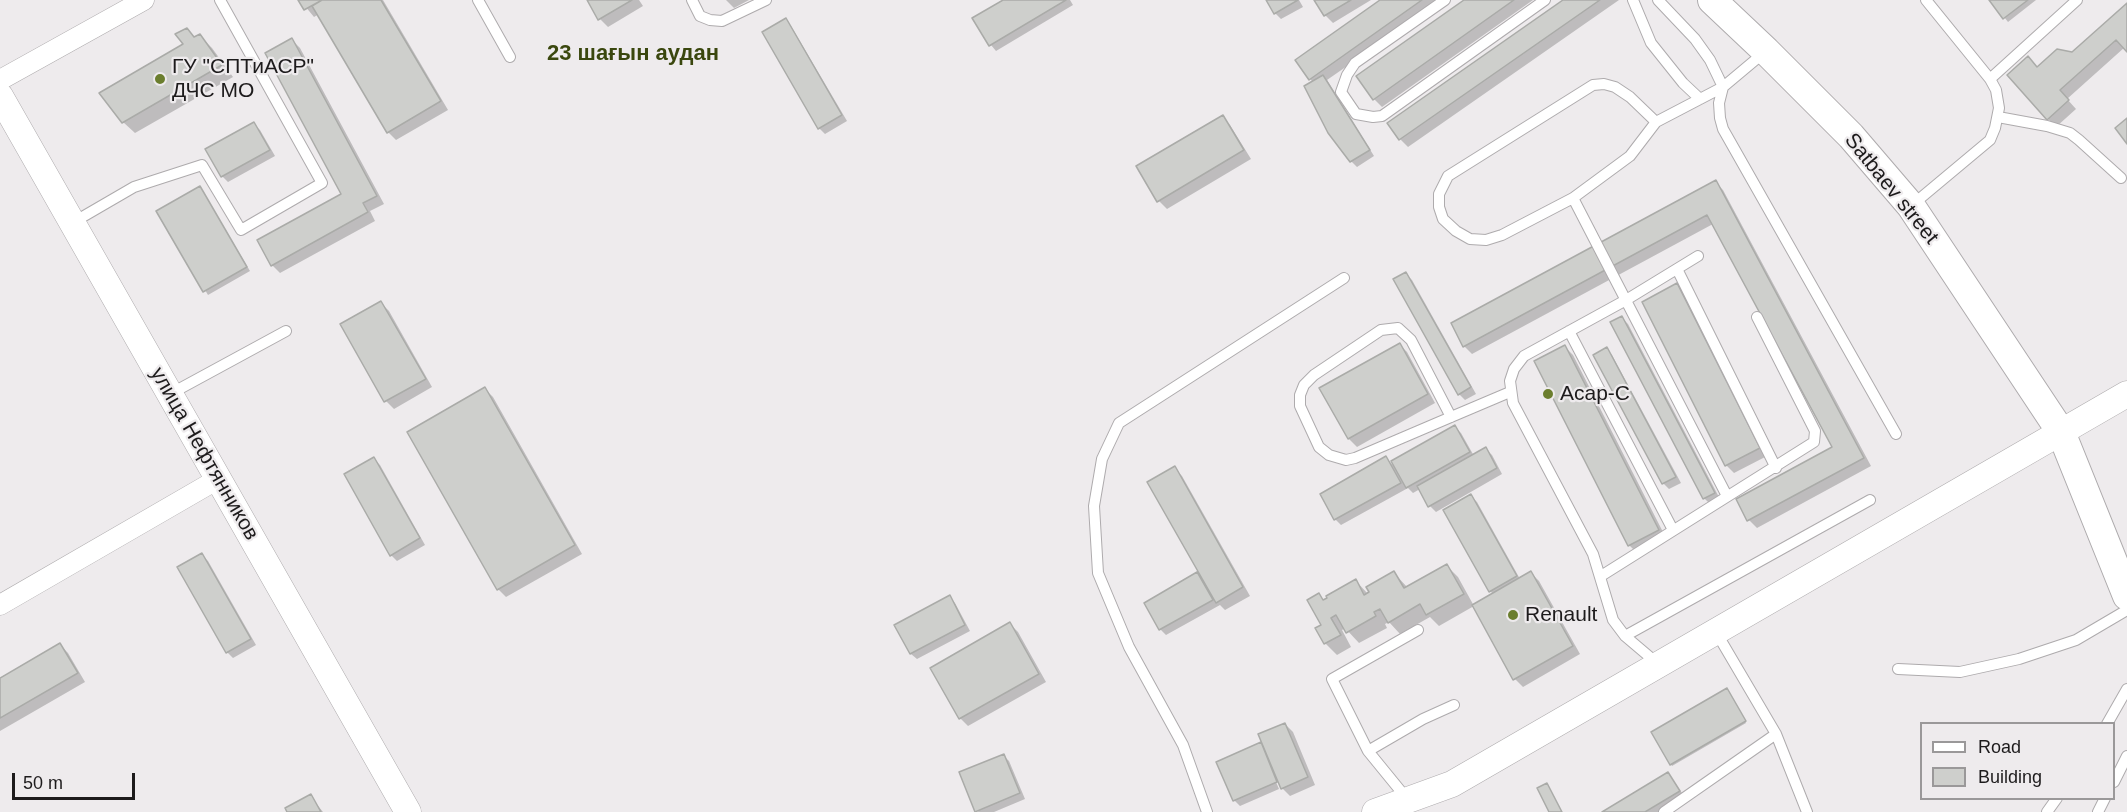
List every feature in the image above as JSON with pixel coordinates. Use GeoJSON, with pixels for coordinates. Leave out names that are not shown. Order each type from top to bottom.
{"type":"FeatureCollection","features":[{"type":"Feature","properties":{"kind":"main road","name":"Satbaev street"},"geometry":{"type":"LineString","coordinates":[[1712,0],[1851,136],[1911,206],[2061,432],[2127,596]]}},
{"type":"Feature","properties":{"kind":"street"},"geometry":{"type":"LineString","coordinates":[[0,80],[144,0]]}},
{"type":"Feature","properties":{"kind":"street","name":"улица Нефтянников"},"geometry":{"type":"LineString","coordinates":[[0,96],[408,812]]}},
{"type":"Feature","properties":{"kind":"street"},"geometry":{"type":"LineString","coordinates":[[1375,812],[1412,806],[1452,784],[2127,394]]}},
{"type":"Feature","properties":{"kind":"street"},"geometry":{"type":"LineString","coordinates":[[0,605],[218,479]]}},
{"type":"Feature","properties":{"kind":"lane"},"geometry":{"type":"LineString","coordinates":[[72,223],[134,187],[202,165],[241,230],[321,183],[220,0]]}},
{"type":"Feature","properties":{"kind":"lane"},"geometry":{"type":"LineString","coordinates":[[478,0],[510,57]]}},
{"type":"Feature","properties":{"kind":"lane"},"geometry":{"type":"LineString","coordinates":[[692,0],[700,16],[722,21],[766,0]]}},
{"type":"Feature","properties":{"kind":"lane"},"geometry":{"type":"LineString","coordinates":[[1445,0],[1355,63],[1347,75],[1341,92],[1356,114],[1382,116],[1545,0]]}},
{"type":"Feature","properties":{"kind":"lane"},"geometry":{"type":"LineString","coordinates":[[1633,0],[1651,43],[1683,83],[1700,99]]}},
{"type":"Feature","properties":{"kind":"lane"},"geometry":{"type":"LineString","coordinates":[[1658,0],[1695,39],[1710,60],[1723,87],[1719,103],[1720,118],[1724,129],[1896,434]]}},
{"type":"Feature","properties":{"kind":"lane"},"geometry":{"type":"LineString","coordinates":[[1911,206],[1990,140],[1998,117],[1999,100],[1990,79],[1926,0]]}},
{"type":"Feature","properties":{"kind":"lane"},"geometry":{"type":"LineString","coordinates":[[1990,79],[2077,0]]}},
{"type":"Feature","properties":{"kind":"lane"},"geometry":{"type":"LineString","coordinates":[[1656,122],[1615,87],[1604,84],[1593,85],[1448,176],[1439,194],[1439,207],[1443,219],[1456,231],[1470,238],[1486,240],[1502,236],[1573,198],[1630,156],[1656,122],[1723,87],[1766,51]]}},
{"type":"Feature","properties":{"kind":"lane"},"geometry":{"type":"LineString","coordinates":[[1998,117],[2047,126],[2070,133],[2121,178]]}},
{"type":"Feature","properties":{"kind":"lane"},"geometry":{"type":"LineString","coordinates":[[1573,198],[1727,496]]}},
{"type":"Feature","properties":{"kind":"lane"},"geometry":{"type":"LineString","coordinates":[[1659,665],[1625,636],[1613,620],[1593,554],[1516,409],[1510,392],[1510,381],[1514,369],[1524,356],[1626,300],[1698,256]]}},
{"type":"Feature","properties":{"kind":"lane"},"geometry":{"type":"LineString","coordinates":[[1677,269],[1776,468]]}},
{"type":"Feature","properties":{"kind":"lane"},"geometry":{"type":"LineString","coordinates":[[1203,811],[1183,745],[1129,647],[1098,573],[1094,506],[1102,459],[1119,423],[1344,278]]}},
{"type":"Feature","properties":{"kind":"lane"},"geometry":{"type":"LineString","coordinates":[[1600,576],[1776,468],[1814,442],[1815,431],[1757,317]]}},
{"type":"Feature","properties":{"kind":"lane"},"geometry":{"type":"LineString","coordinates":[[1451,417],[1411,340],[1398,328],[1382,330],[1314,375],[1304,385],[1300,395],[1300,406],[1319,447],[1323,452],[1338,459],[1354,458],[1451,417],[1510,392]]}},
{"type":"Feature","properties":{"kind":"lane"},"geometry":{"type":"LineString","coordinates":[[170,394],[286,331]]}},
{"type":"Feature","properties":{"kind":"lane"},"geometry":{"type":"LineString","coordinates":[[1569,331],[1673,530]]}},
{"type":"Feature","properties":{"kind":"lane"},"geometry":{"type":"LineString","coordinates":[[1625,636],[1870,500]]}},
{"type":"Feature","properties":{"kind":"lane"},"geometry":{"type":"LineString","coordinates":[[1898,669],[1960,672],[2019,659],[2076,640],[2127,610]]}},
{"type":"Feature","properties":{"kind":"lane"},"geometry":{"type":"LineString","coordinates":[[1412,806],[1368,751],[1332,679],[1418,630]]}},
{"type":"Feature","properties":{"kind":"lane"},"geometry":{"type":"LineString","coordinates":[[1716,631],[1776,734],[1807,812]]}},
{"type":"Feature","properties":{"kind":"lane"},"geometry":{"type":"LineString","coordinates":[[2108,722],[2127,689]]}},
{"type":"Feature","properties":{"kind":"lane"},"geometry":{"type":"LineString","coordinates":[[1368,751],[1423,719],[1454,705]]}},
{"type":"Feature","properties":{"kind":"lane"},"geometry":{"type":"LineString","coordinates":[[1664,812],[1776,734]]}},
{"type":"Feature","properties":{"kind":"lane"},"geometry":{"type":"LineString","coordinates":[[2115,780],[2127,756]]}},
{"type":"Feature","properties":{"kind":"lane"},"geometry":{"type":"LineString","coordinates":[[2098,812],[2105,804]]}},
{"type":"Feature","properties":{"kind":"building"},"geometry":{"type":"Polygon","coordinates":[[[298,0],[322,0],[304,10],[298,0]]]}},
{"type":"Feature","properties":{"kind":"building"},"geometry":{"type":"Polygon","coordinates":[[[322,0],[381,0],[441,101],[387,133],[312,6],[322,0]]]}},
{"type":"Feature","properties":{"kind":"building"},"geometry":{"type":"Polygon","coordinates":[[[587,0],[632,0],[598,20],[587,0]]]}},
{"type":"Feature","properties":{"kind":"building"},"geometry":{"type":"Polygon","coordinates":[[[1003,0],[1066,0],[989,46],[972,18],[1003,0]]]}},
{"type":"Feature","properties":{"kind":"building"},"geometry":{"type":"Polygon","coordinates":[[[1266,0],[1298,0],[1274,14],[1266,0]]]}},
{"type":"Feature","properties":{"kind":"building"},"geometry":{"type":"Polygon","coordinates":[[[1314,0],[1351,0],[1324,16],[1314,0]]]}},
{"type":"Feature","properties":{"kind":"building"},"geometry":{"type":"Polygon","coordinates":[[[1380,0],[1422,0],[1309,80],[1295,60],[1380,0]]]}},
{"type":"Feature","properties":{"kind":"building"},"geometry":{"type":"Polygon","coordinates":[[[1464,0],[1514,0],[1373,100],[1356,76],[1464,0]]]}},
{"type":"Feature","properties":{"kind":"building"},"geometry":{"type":"Polygon","coordinates":[[[1563,0],[1600,0],[1399,140],[1387,123],[1563,0]]]}},
{"type":"Feature","properties":{"kind":"building"},"geometry":{"type":"Polygon","coordinates":[[[1989,0],[2028,0],[2003,19],[1989,0]]]}},
{"type":"Feature","properties":{"kind":"building"},"geometry":{"type":"Polygon","coordinates":[[[2127,3],[2127,52],[2116,40],[2060,90],[2069,100],[2047,120],[2007,75],[2028,56],[2037,67],[2057,49],[2072,52],[2127,3]]]}},
{"type":"Feature","properties":{"kind":"building"},"geometry":{"type":"Polygon","coordinates":[[[786,18],[842,115],[818,129],[762,32],[786,18]]]}},
{"type":"Feature","properties":{"kind":"building","name":"ГУ \"СПТиАСР\" ДЧС МО"},"geometry":{"type":"Polygon","coordinates":[[[187,28],[194,37],[200,34],[222,65],[122,123],[99,93],[183,44],[175,34],[187,28]]]}},
{"type":"Feature","properties":{"kind":"building"},"geometry":{"type":"Polygon","coordinates":[[[292,38],[377,196],[363,203],[368,212],[271,266],[257,240],[341,194],[265,53],[292,38]]]}},
{"type":"Feature","properties":{"kind":"building"},"geometry":{"type":"Polygon","coordinates":[[[1323,75],[1370,150],[1350,162],[1328,133],[1304,86],[1323,75]]]}},
{"type":"Feature","properties":{"kind":"building"},"geometry":{"type":"Polygon","coordinates":[[[1223,115],[1244,150],[1157,202],[1136,166],[1223,115]]]}},
{"type":"Feature","properties":{"kind":"building"},"geometry":{"type":"Polygon","coordinates":[[[2127,118],[2127,144],[2115,128],[2127,118]]]}},
{"type":"Feature","properties":{"kind":"building"},"geometry":{"type":"Polygon","coordinates":[[[254,122],[270,150],[221,177],[205,149],[254,122]]]}},
{"type":"Feature","properties":{"kind":"building"},"geometry":{"type":"Polygon","coordinates":[[[1716,180],[1864,458],[1747,521],[1736,499],[1832,447],[1707,215],[1463,347],[1451,323],[1716,180]]]}},
{"type":"Feature","properties":{"kind":"building"},"geometry":{"type":"Polygon","coordinates":[[[200,186],[247,267],[203,292],[156,211],[200,186]]]}},
{"type":"Feature","properties":{"kind":"building"},"geometry":{"type":"Polygon","coordinates":[[[1406,272],[1471,387],[1458,395],[1393,279],[1406,272]]]}},
{"type":"Feature","properties":{"kind":"building"},"geometry":{"type":"Polygon","coordinates":[[[1677,283],[1760,448],[1725,466],[1642,302],[1677,283]]]}},
{"type":"Feature","properties":{"kind":"building"},"geometry":{"type":"Polygon","coordinates":[[[381,301],[426,379],[384,402],[340,324],[381,301]]]}},
{"type":"Feature","properties":{"kind":"building"},"geometry":{"type":"Polygon","coordinates":[[[1622,316],[1715,493],[1703,499],[1610,322],[1622,316]]]}},
{"type":"Feature","properties":{"kind":"building"},"geometry":{"type":"Polygon","coordinates":[[[1400,343],[1428,394],[1348,439],[1319,388],[1400,343]]]}},
{"type":"Feature","properties":{"kind":"building"},"geometry":{"type":"Polygon","coordinates":[[[1565,345],[1659,530],[1628,546],[1534,361],[1565,345]]]}},
{"type":"Feature","properties":{"kind":"building"},"geometry":{"type":"Polygon","coordinates":[[[1607,347],[1676,477],[1662,484],[1593,355],[1607,347]]]}},
{"type":"Feature","properties":{"kind":"building"},"geometry":{"type":"Polygon","coordinates":[[[485,387],[575,545],[497,590],[407,432],[485,387]]]}},
{"type":"Feature","properties":{"kind":"building"},"geometry":{"type":"Polygon","coordinates":[[[1455,425],[1470,452],[1406,488],[1391,461],[1455,425]]]}},
{"type":"Feature","properties":{"kind":"building"},"geometry":{"type":"Polygon","coordinates":[[[1486,447],[1497,468],[1428,507],[1417,486],[1486,447]]]}},
{"type":"Feature","properties":{"kind":"building"},"geometry":{"type":"Polygon","coordinates":[[[1386,456],[1401,483],[1334,520],[1320,494],[1386,456]]]}},
{"type":"Feature","properties":{"kind":"building"},"geometry":{"type":"Polygon","coordinates":[[[374,457],[420,538],[390,556],[344,474],[374,457]]]}},
{"type":"Feature","properties":{"kind":"building"},"geometry":{"type":"Polygon","coordinates":[[[1175,466],[1243,587],[1216,603],[1147,482],[1175,466]]]}},
{"type":"Feature","properties":{"kind":"building"},"geometry":{"type":"Polygon","coordinates":[[[1471,494],[1517,576],[1489,592],[1443,510],[1471,494]]]}},
{"type":"Feature","properties":{"kind":"building"},"geometry":{"type":"Polygon","coordinates":[[[202,553],[251,639],[226,653],[177,567],[202,553]]]}},
{"type":"Feature","properties":{"kind":"building"},"geometry":{"type":"Polygon","coordinates":[[[1447,564],[1464,594],[1426,615],[1420,604],[1388,623],[1380,609],[1374,612],[1376,616],[1346,633],[1336,615],[1331,618],[1341,635],[1324,644],[1315,628],[1321,625],[1307,600],[1319,593],[1323,600],[1356,579],[1364,595],[1369,592],[1366,587],[1394,571],[1404,588],[1447,564]]]}},
{"type":"Feature","properties":{"kind":"building"},"geometry":{"type":"Polygon","coordinates":[[[1531,571],[1573,646],[1513,680],[1472,605],[1531,571]]]}},
{"type":"Feature","properties":{"kind":"building"},"geometry":{"type":"Polygon","coordinates":[[[1197,572],[1213,600],[1159,630],[1144,603],[1197,572]]]}},
{"type":"Feature","properties":{"kind":"building"},"geometry":{"type":"Polygon","coordinates":[[[950,595],[965,625],[910,654],[894,625],[950,595]]]}},
{"type":"Feature","properties":{"kind":"building"},"geometry":{"type":"Polygon","coordinates":[[[1010,622],[1039,674],[959,719],[930,668],[1010,622]]]}},
{"type":"Feature","properties":{"kind":"building"},"geometry":{"type":"Polygon","coordinates":[[[60,643],[78,673],[0,718],[0,678],[60,643]]]}},
{"type":"Feature","properties":{"kind":"building"},"geometry":{"type":"Polygon","coordinates":[[[1727,688],[1746,721],[1670,765],[1651,732],[1727,688]]]}},
{"type":"Feature","properties":{"kind":"building"},"geometry":{"type":"Polygon","coordinates":[[[1285,723],[1308,777],[1281,789],[1258,734],[1285,723]]]}},
{"type":"Feature","properties":{"kind":"building"},"geometry":{"type":"Polygon","coordinates":[[[1261,742],[1277,782],[1233,801],[1216,762],[1261,742]]]}},
{"type":"Feature","properties":{"kind":"building"},"geometry":{"type":"Polygon","coordinates":[[[1004,754],[1020,793],[975,812],[959,772],[1004,754]]]}},
{"type":"Feature","properties":{"kind":"building"},"geometry":{"type":"Polygon","coordinates":[[[1668,772],[1680,791],[1645,812],[1602,812],[1668,772]]]}},
{"type":"Feature","properties":{"kind":"building"},"geometry":{"type":"Polygon","coordinates":[[[1547,783],[1562,812],[1549,812],[1537,788],[1547,783]]]}},
{"type":"Feature","properties":{"kind":"building"},"geometry":{"type":"Polygon","coordinates":[[[311,794],[321,812],[287,812],[285,808],[311,794]]]}},
{"type":"Feature","properties":{"kind":"place","name":"ГУ \"СПТиАСР\" ДЧС МО"},"geometry":{"type":"Point","coordinates":[160,79]}},
{"type":"Feature","properties":{"kind":"place","name":"Асар-С"},"geometry":{"type":"Point","coordinates":[1548,394]}},
{"type":"Feature","properties":{"kind":"place","name":"Renault"},"geometry":{"type":"Point","coordinates":[1513,615]}},
{"type":"Feature","properties":{"kind":"district","name":"23 шағын аудан"},"geometry":{"type":"Point","coordinates":[633,54]}}]}
